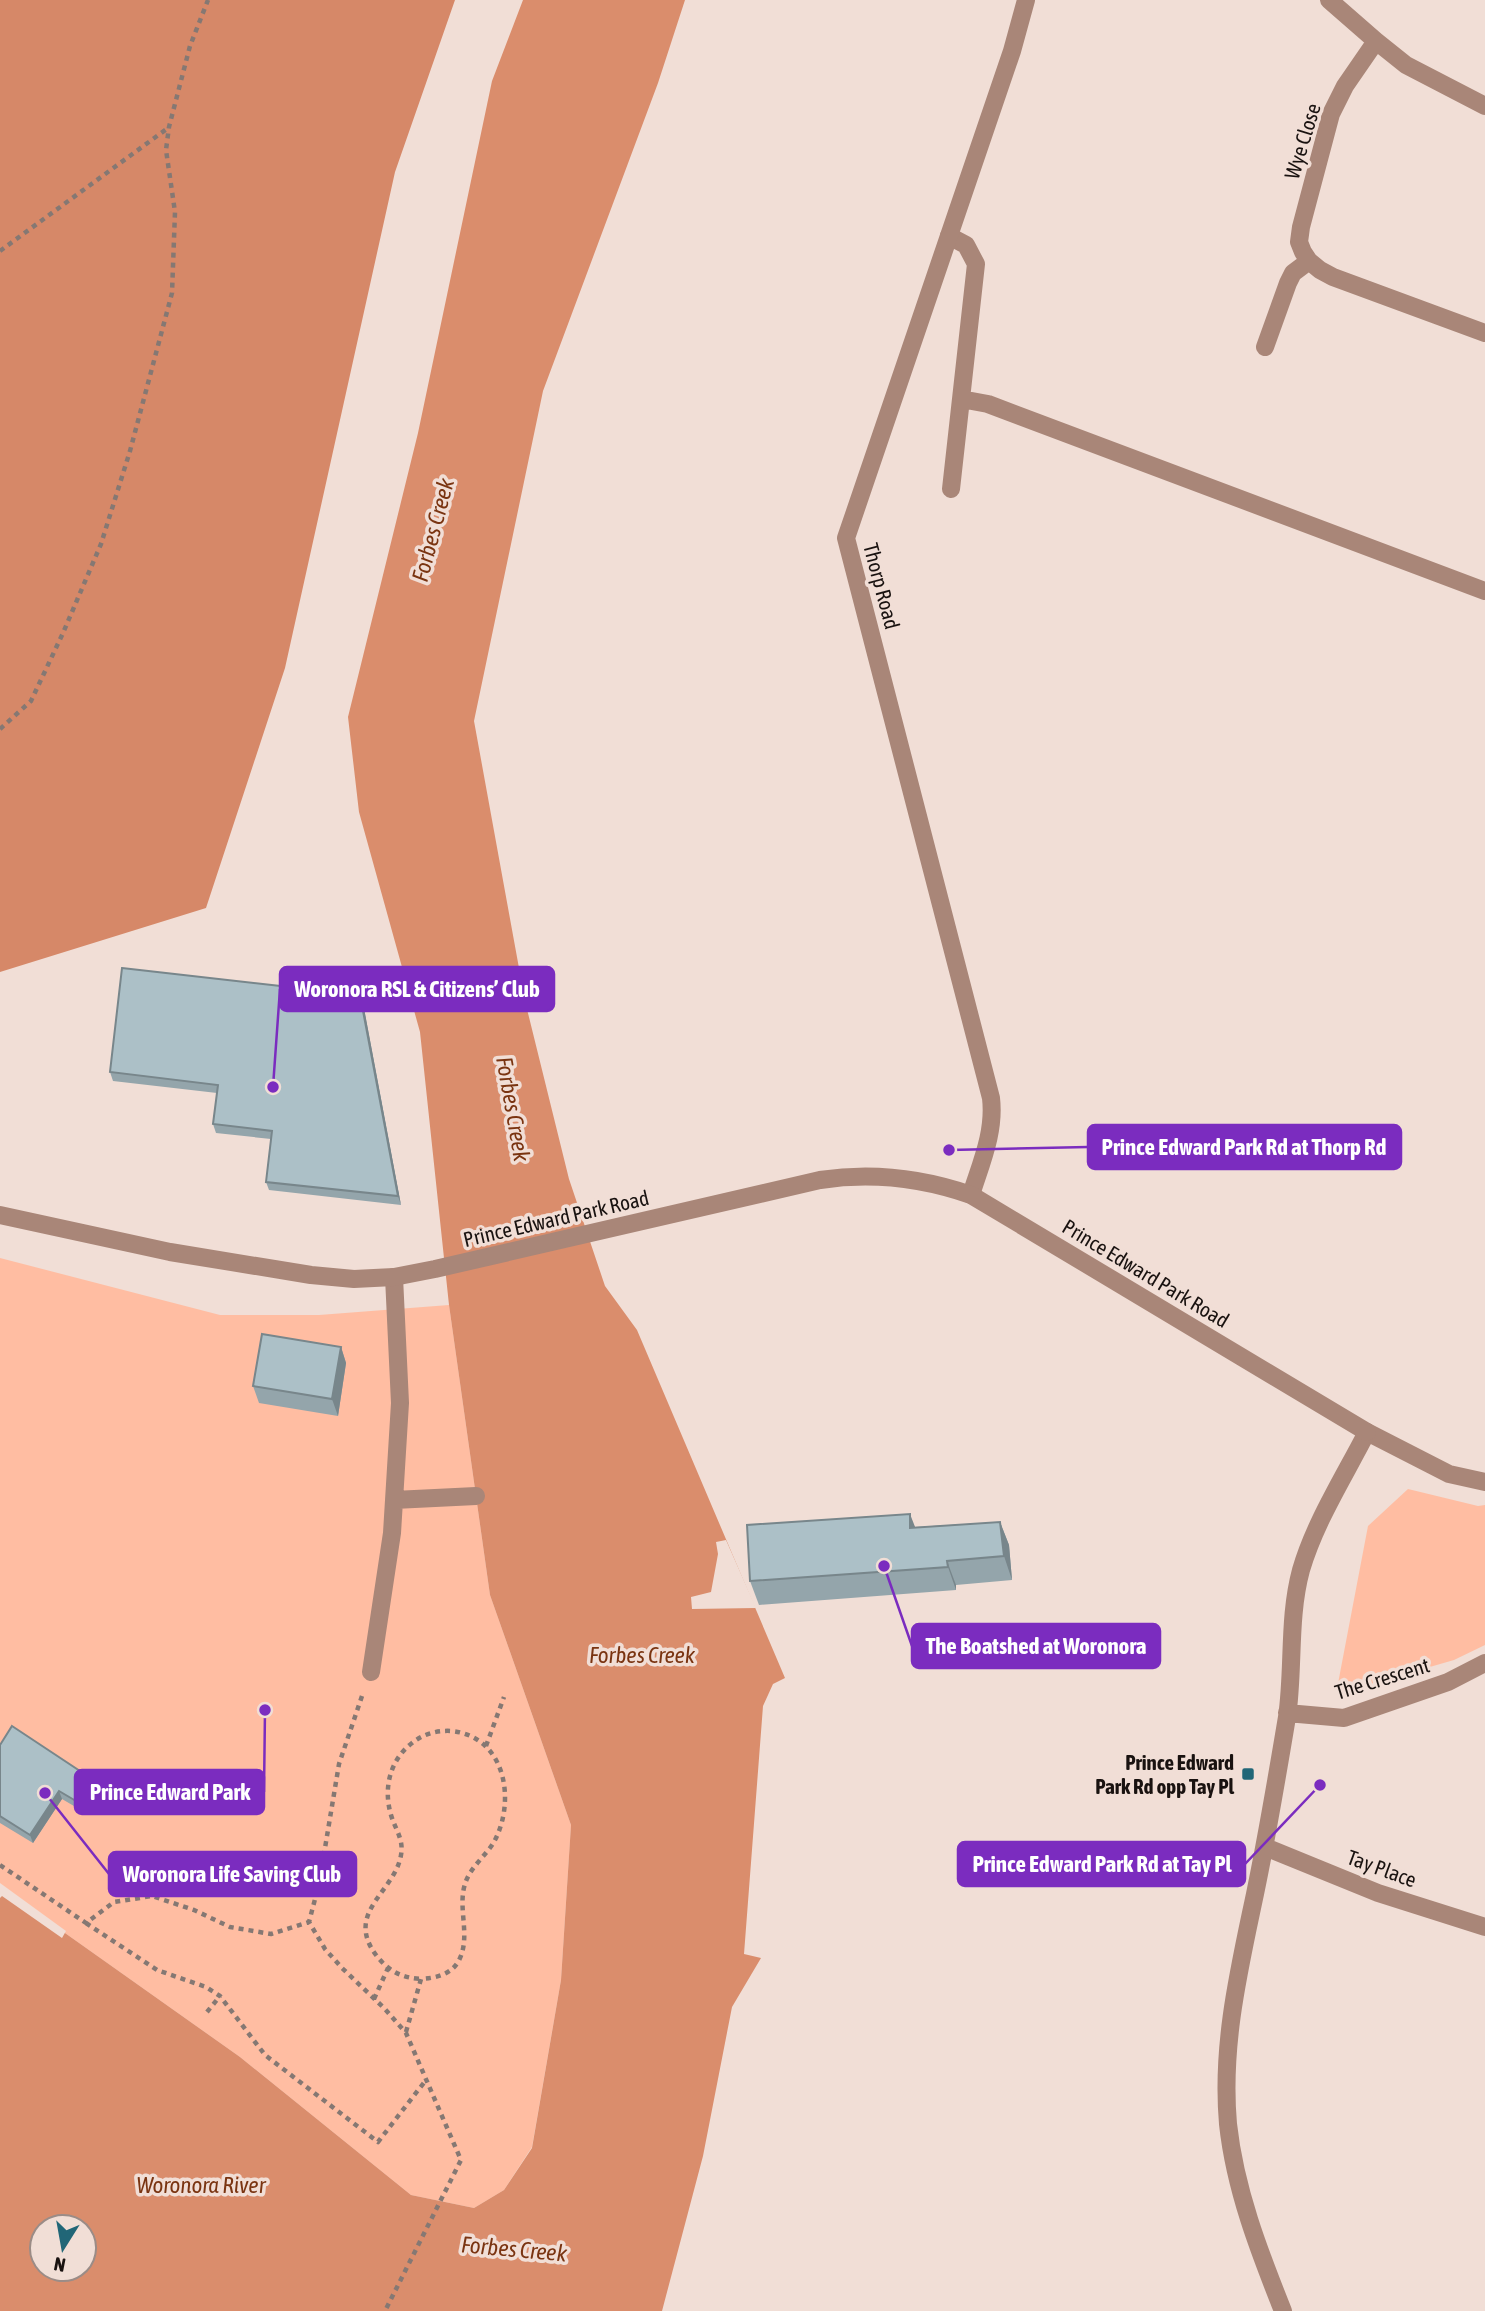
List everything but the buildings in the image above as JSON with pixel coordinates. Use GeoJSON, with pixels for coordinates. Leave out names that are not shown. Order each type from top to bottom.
{"type":"FeatureCollection","features":[{"type":"Feature","properties":{"kind":"street","name":"Thorp Road"},"geometry":{"type":"LineString","coordinates":[[971,1195],[989,1137],[993,1112],[991,1098],[846,538],[1012,51],[1026,0]]}},
{"type":"Feature","properties":{"kind":"street"},"geometry":{"type":"LineString","coordinates":[[1329,0],[1406,65],[1485,106]]}},
{"type":"Feature","properties":{"kind":"street","name":"Wye Close"},"geometry":{"type":"LineString","coordinates":[[1309,261],[1299,242],[1301,228],[1331,114],[1345,86],[1376,41]]}},
{"type":"Feature","properties":{"kind":"street"},"geometry":{"type":"LineString","coordinates":[[949,236],[966,245],[976,264],[951,489]]}},
{"type":"Feature","properties":{"kind":"street"},"geometry":{"type":"LineString","coordinates":[[1265,346],[1287,284],[1293,273],[1309,261],[1333,277],[1485,333]]}},
{"type":"Feature","properties":{"kind":"street"},"geometry":{"type":"LineString","coordinates":[[961,399],[988,404],[1485,591]]}},
{"type":"Feature","properties":{"kind":"street","name":"Prince Edward Park Road"},"geometry":{"type":"LineString","coordinates":[[0,1215],[170,1252],[311,1275],[354,1279],[394,1277],[435,1269],[840,1177],[887,1176],[937,1184],[971,1195],[1367,1432]]}},
{"type":"Feature","properties":{"kind":"street"},"geometry":{"type":"LineString","coordinates":[[371,1672],[392,1533],[400,1403],[394,1277]]}},
{"type":"Feature","properties":{"kind":"street"},"geometry":{"type":"LineString","coordinates":[[1283,2311],[1260,2254],[1242,2198],[1228,2125],[1226,2060],[1233,1994],[1265,1847],[1287,1713],[1293,1619],[1301,1571],[1318,1526],[1367,1432],[1450,1474],[1485,1482]]}},
{"type":"Feature","properties":{"kind":"street"},"geometry":{"type":"LineString","coordinates":[[394,1500],[477,1496]]}},
{"type":"Feature","properties":{"kind":"street","name":"The Crescent"},"geometry":{"type":"LineString","coordinates":[[1287,1713],[1344,1718],[1448,1682],[1485,1663]]}},
{"type":"Feature","properties":{"kind":"street","name":"Tay Place"},"geometry":{"type":"LineString","coordinates":[[1265,1847],[1378,1893],[1485,1927]]}},
{"type":"Feature","properties":{"kind":"path"},"geometry":{"type":"LineString","coordinates":[[0,729],[31,701],[101,544],[130,451],[172,293],[175,212],[166,150],[169,127],[190,46],[208,0]]}},
{"type":"Feature","properties":{"kind":"path"},"geometry":{"type":"LineString","coordinates":[[0,251],[169,127]]}},
{"type":"Feature","properties":{"kind":"path"},"geometry":{"type":"LineString","coordinates":[[371,1672],[339,1764],[309,1922],[325,1949],[406,2033],[461,2160],[386,2311]]}},
{"type":"Feature","properties":{"kind":"path"},"geometry":{"type":"LineString","coordinates":[[486,1746],[504,1697]]}},
{"type":"Feature","properties":{"kind":"path"},"geometry":{"type":"LineString","coordinates":[[449,1731],[467,1734],[486,1746],[500,1765],[505,1781],[506,1802],[502,1824],[494,1842],[466,1880],[461,1912],[464,1941],[457,1963],[435,1978],[409,1978],[388,1968],[370,1948],[366,1932],[371,1907],[392,1877],[402,1853],[401,1841],[391,1817],[389,1780],[395,1763],[404,1750],[432,1733],[449,1731]]}},
{"type":"Feature","properties":{"kind":"path"},"geometry":{"type":"LineString","coordinates":[[0,1865],[157,1970],[206,1987],[220,1996],[265,2055],[378,2142],[427,2079]]}},
{"type":"Feature","properties":{"kind":"path"},"geometry":{"type":"LineString","coordinates":[[86,1923],[114,1902],[152,1896],[194,1910],[230,1927],[271,1934],[309,1922]]}},
{"type":"Feature","properties":{"kind":"path"},"geometry":{"type":"LineString","coordinates":[[374,1998],[388,1968]]}},
{"type":"Feature","properties":{"kind":"path"},"geometry":{"type":"LineString","coordinates":[[406,2033],[421,1979]]}},
{"type":"Feature","properties":{"kind":"path"},"geometry":{"type":"LineString","coordinates":[[207,2012],[220,1996]]}},
{"type":"Feature","properties":{"kind":"shaded area"},"geometry":{"type":"Polygon","coordinates":[[[0,0],[455,0],[395,172],[285,668],[206,908],[0,972],[0,0]]]}},
{"type":"Feature","properties":{"kind":"shaded area"},"geometry":{"type":"Polygon","coordinates":[[[0,1258],[220,1315],[319,1315],[449,1305],[490,1595],[571,1825],[561,1980],[532,2147],[504,2190],[474,2208],[411,2195],[240,2057],[0,1887],[0,1258]]]}},
{"type":"Feature","properties":{"kind":"shaded area"},"geometry":{"type":"Polygon","coordinates":[[[1408,1489],[1478,1506],[1485,1505],[1485,1645],[1454,1660],[1336,1694],[1368,1526],[1408,1489]]]}},
{"type":"Feature","properties":{"kind":"water","name":"Forbes Creek"},"geometry":{"type":"Polygon","coordinates":[[[523,0],[685,0],[658,83],[543,391],[474,721],[525,1001],[569,1179],[605,1286],[637,1330],[785,1678],[773,1684],[763,1706],[744,1954],[761,1958],[732,2007],[703,2156],[662,2311],[0,2311],[0,1887],[240,2057],[411,2195],[474,2208],[504,2190],[532,2148],[561,1980],[571,1825],[490,1595],[449,1305],[420,1032],[359,812],[348,717],[418,433],[492,81],[523,0]]]}},
{"type":"Feature","properties":{"kind":"pier"},"geometry":{"type":"Polygon","coordinates":[[[726,1540],[756,1608],[692,1609],[691,1597],[711,1592],[718,1554],[716,1542],[726,1540]]]}},
{"type":"Feature","properties":{"kind":"pier"},"geometry":{"type":"Polygon","coordinates":[[[0,1883],[66,1931],[62,1938],[2,1896],[0,1898],[0,1883]]]}},
{"type":"Feature","properties":{"kind":"place","name":"Woronora RSL & Citizens’ Club"},"geometry":{"type":"Point","coordinates":[273,1087]}},
{"type":"Feature","properties":{"kind":"place","name":"Prince Edward Park Rd at Thorp Rd"},"geometry":{"type":"Point","coordinates":[949,1150]}},
{"type":"Feature","properties":{"kind":"place","name":"The Boatshed at Woronora"},"geometry":{"type":"Point","coordinates":[884,1566]}},
{"type":"Feature","properties":{"kind":"place","name":"Prince Edward Park"},"geometry":{"type":"Point","coordinates":[265,1710]}},
{"type":"Feature","properties":{"kind":"place","name":"Prince Edward Park Rd opp Tay Pl"},"geometry":{"type":"Point","coordinates":[1248,1774]}},
{"type":"Feature","properties":{"kind":"place","name":"Prince Edward Park Rd at Tay Pl"},"geometry":{"type":"Point","coordinates":[1320,1785]}},
{"type":"Feature","properties":{"kind":"place","name":"Woronora Life Saving Club"},"geometry":{"type":"Point","coordinates":[45,1793]}},
{"type":"Feature","properties":{"kind":"water label","name":"Woronora River"},"geometry":{"type":"Point","coordinates":[201,2185]}}]}
